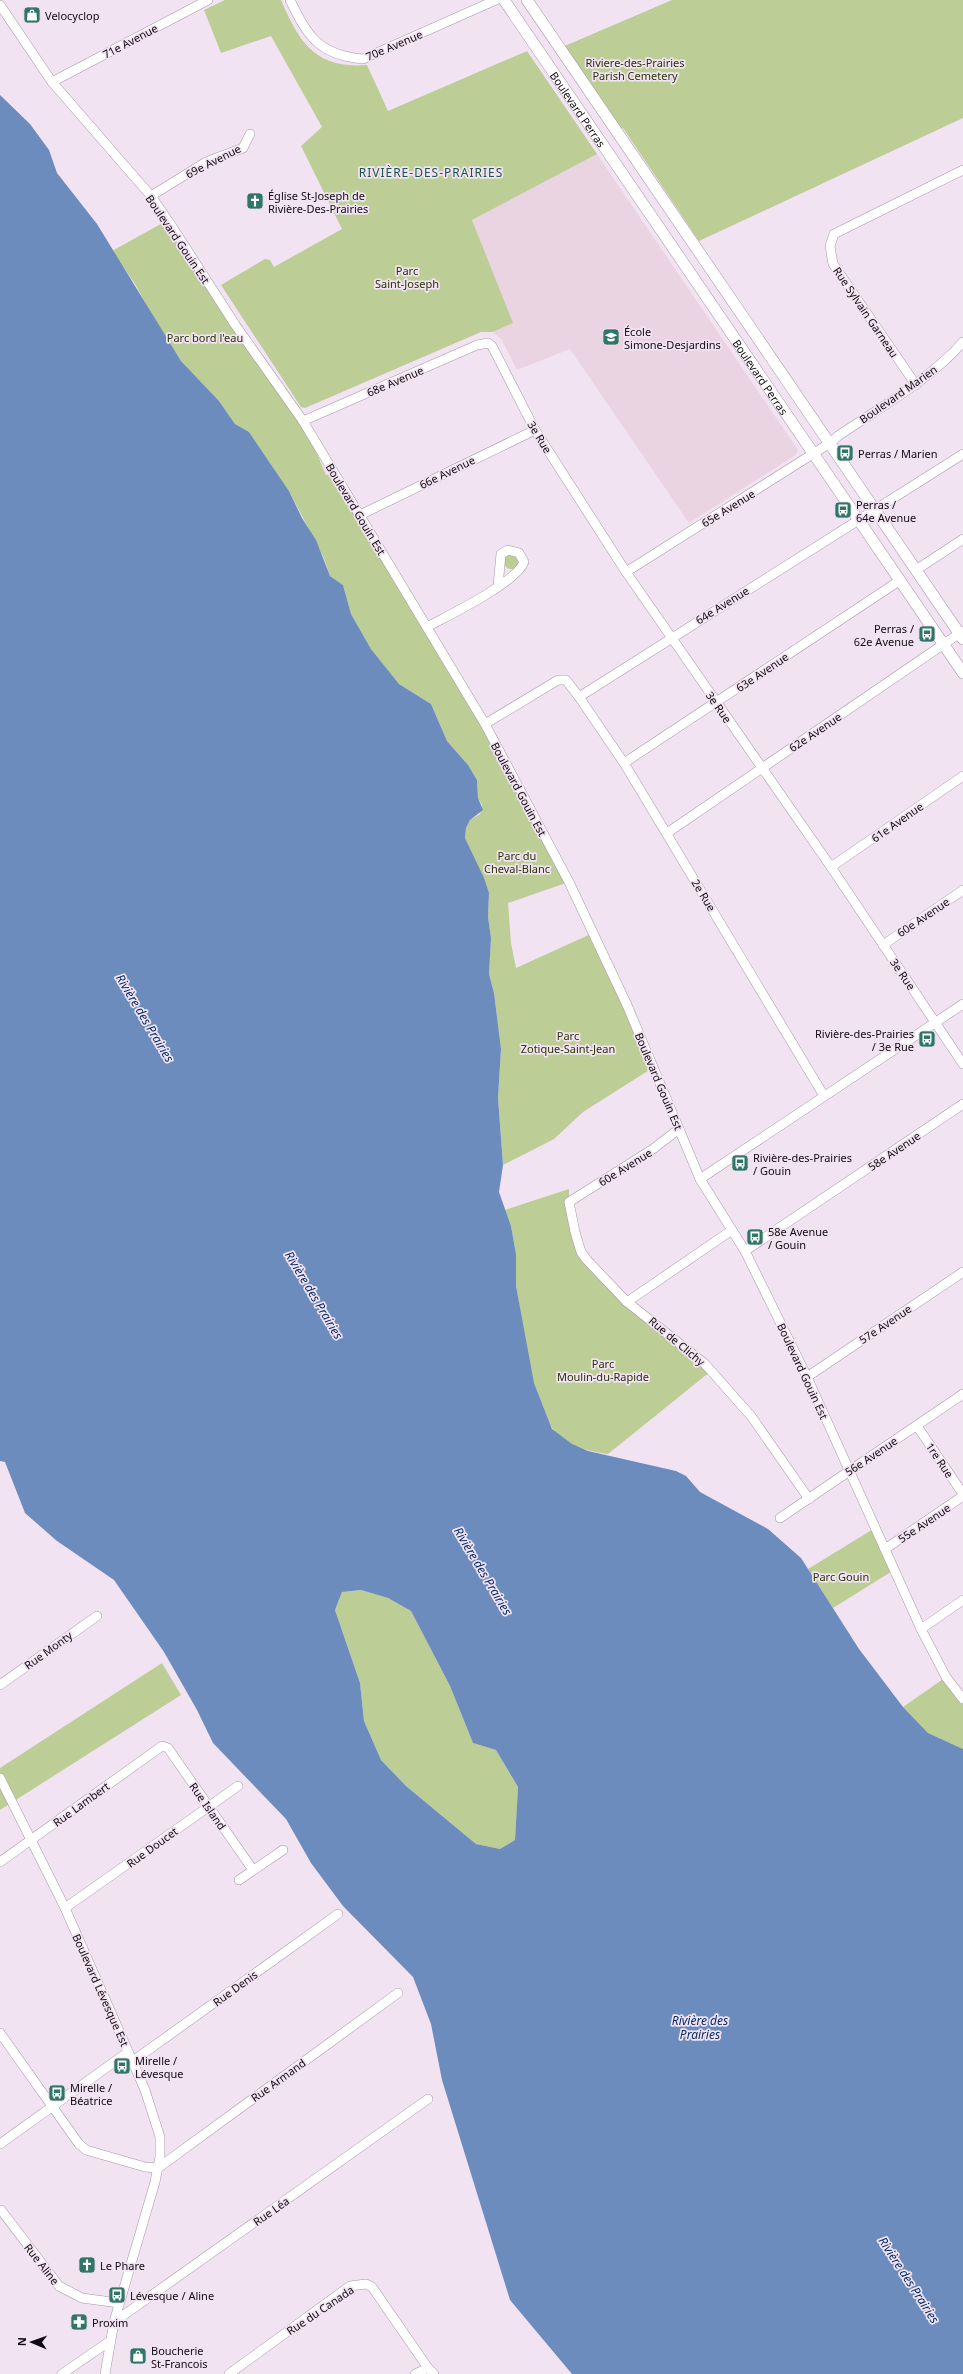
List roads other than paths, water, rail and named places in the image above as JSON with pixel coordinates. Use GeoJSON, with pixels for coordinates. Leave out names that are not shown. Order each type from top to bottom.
{"type":"FeatureCollection","features":[{"type":"Feature","properties":{"kind":"main road","name":"Boulevard Perras"},"geometry":{"type":"LineString","coordinates":[[504,0],[963,673]]}},
{"type":"Feature","properties":{"kind":"main road","name":"Boulevard Perras"},"geometry":{"type":"LineString","coordinates":[[527,0],[916,570],[962,635]]}},
{"type":"Feature","properties":{"kind":"street","name":"71e Avenue"},"geometry":{"type":"LineString","coordinates":[[52,82],[208,0]]}},
{"type":"Feature","properties":{"kind":"street","name":"70e Avenue"},"geometry":{"type":"LineString","coordinates":[[290,0],[304,29],[314,42],[331,52],[346,58],[363,59],[496,0]]}},
{"type":"Feature","properties":{"kind":"street","name":"Boulevard Gouin Est"},"geometry":{"type":"LineString","coordinates":[[0,5],[52,82],[151,196],[236,326],[303,421],[485,724],[569,882],[627,1005],[700,1179],[745,1251],[807,1377],[921,1629],[946,1677],[963,1699]]}},
{"type":"Feature","properties":{"kind":"street","name":"69e Avenue"},"geometry":{"type":"LineString","coordinates":[[151,196],[206,162],[243,148],[250,134]]}},
{"type":"Feature","properties":{"kind":"street","name":"Rue Sylvain Garneau"},"geometry":{"type":"LineString","coordinates":[[916,385],[833,264],[830,246],[834,234],[963,170]]}},
{"type":"Feature","properties":{"kind":"street","name":"Boulevard Marien"},"geometry":{"type":"LineString","coordinates":[[830,443],[838,436],[916,385],[939,367],[963,342]]}},
{"type":"Feature","properties":{"kind":"street","name":"68e Avenue"},"geometry":{"type":"LineString","coordinates":[[303,421],[477,345],[488,343]]}},
{"type":"Feature","properties":{"kind":"street","name":"3e Rue"},"geometry":{"type":"LineString","coordinates":[[488,343],[495,350],[535,430],[626,572],[831,867],[963,1064]]}},
{"type":"Feature","properties":{"kind":"street","name":"66e Avenue"},"geometry":{"type":"LineString","coordinates":[[360,515],[535,430]]}},
{"type":"Feature","properties":{"kind":"street","name":"65e Avenue"},"geometry":{"type":"LineString","coordinates":[[626,572],[830,443]]}},
{"type":"Feature","properties":{"kind":"street","name":"64e Avenue"},"geometry":{"type":"LineString","coordinates":[[579,697],[874,508],[963,454]]}},
{"type":"Feature","properties":{"kind":"street"},"geometry":{"type":"LineString","coordinates":[[916,570],[963,539]]}},
{"type":"Feature","properties":{"kind":"street","name":"63e Avenue"},"geometry":{"type":"LineString","coordinates":[[624,764],[715,702],[899,581]]}},
{"type":"Feature","properties":{"kind":"street"},"geometry":{"type":"LineString","coordinates":[[427,627],[498,586]]}},
{"type":"Feature","properties":{"kind":"street","name":"62e Avenue"},"geometry":{"type":"LineString","coordinates":[[667,833],[943,645],[962,635]]}},
{"type":"Feature","properties":{"kind":"street"},"geometry":{"type":"LineString","coordinates":[[485,724],[558,680],[566,680],[579,697]]}},
{"type":"Feature","properties":{"kind":"street","name":"2e Rue"},"geometry":{"type":"LineString","coordinates":[[579,697],[624,764],[667,833],[824,1096]]}},
{"type":"Feature","properties":{"kind":"street","name":"61e Avenue"},"geometry":{"type":"LineString","coordinates":[[831,867],[963,776]]}},
{"type":"Feature","properties":{"kind":"street","name":"60e Avenue"},"geometry":{"type":"LineString","coordinates":[[883,945],[963,890]]}},
{"type":"Feature","properties":{"kind":"street"},"geometry":{"type":"LineString","coordinates":[[700,1179],[963,1004]]}},
{"type":"Feature","properties":{"kind":"street","name":"58e Avenue"},"geometry":{"type":"LineString","coordinates":[[745,1251],[963,1104]]}},
{"type":"Feature","properties":{"kind":"street","name":"60e Avenue"},"geometry":{"type":"LineString","coordinates":[[569,1202],[653,1149],[679,1129]]}},
{"type":"Feature","properties":{"kind":"street","name":"Rue de Clichy"},"geometry":{"type":"LineString","coordinates":[[569,1202],[574,1232],[581,1252],[593,1267],[627,1302],[705,1364],[755,1421],[809,1499]]}},
{"type":"Feature","properties":{"kind":"street"},"geometry":{"type":"LineString","coordinates":[[627,1302],[732,1230]]}},
{"type":"Feature","properties":{"kind":"street","name":"57e Avenue"},"geometry":{"type":"LineString","coordinates":[[807,1377],[963,1272]]}},
{"type":"Feature","properties":{"kind":"street","name":"56e Avenue"},"geometry":{"type":"LineString","coordinates":[[780,1518],[963,1394]]}},
{"type":"Feature","properties":{"kind":"street","name":"1re Rue"},"geometry":{"type":"LineString","coordinates":[[917,1426],[963,1495]]}},
{"type":"Feature","properties":{"kind":"street","name":"55e Avenue"},"geometry":{"type":"LineString","coordinates":[[885,1549],[963,1495]]}},
{"type":"Feature","properties":{"kind":"street"},"geometry":{"type":"LineString","coordinates":[[921,1629],[963,1600]]}},
{"type":"Feature","properties":{"kind":"street","name":"Rue Monty"},"geometry":{"type":"LineString","coordinates":[[0,1685],[97,1616]]}},
{"type":"Feature","properties":{"kind":"street","name":"Rue Island"},"geometry":{"type":"LineString","coordinates":[[162,1746],[168,1748],[253,1870]]}},
{"type":"Feature","properties":{"kind":"street","name":"Rue Lambert"},"geometry":{"type":"LineString","coordinates":[[0,1862],[162,1746]]}},
{"type":"Feature","properties":{"kind":"street","name":"Boulevard Lévesque Est"},"geometry":{"type":"LineString","coordinates":[[0,1778],[32,1839],[65,1908],[156,2117],[160,2146],[158,2168],[114,2322],[105,2374]]}},
{"type":"Feature","properties":{"kind":"street","name":"Rue Doucet"},"geometry":{"type":"LineString","coordinates":[[65,1908],[238,1786]]}},
{"type":"Feature","properties":{"kind":"street"},"geometry":{"type":"LineString","coordinates":[[239,1880],[283,1850]]}},
{"type":"Feature","properties":{"kind":"street","name":"Rue Denis"},"geometry":{"type":"LineString","coordinates":[[132,2062],[338,1914]]}},
{"type":"Feature","properties":{"kind":"street","name":"Rue Armand"},"geometry":{"type":"LineString","coordinates":[[158,2168],[398,1993]]}},
{"type":"Feature","properties":{"kind":"street"},"geometry":{"type":"LineString","coordinates":[[0,2033],[52,2106],[86,2150],[145,2167],[158,2168]]}},
{"type":"Feature","properties":{"kind":"street"},"geometry":{"type":"LineString","coordinates":[[0,2144],[128,2052]]}},
{"type":"Feature","properties":{"kind":"street","name":"Rue Léa"},"geometry":{"type":"LineString","coordinates":[[114,2322],[428,2099]]}},
{"type":"Feature","properties":{"kind":"street","name":"Rue Aline"},"geometry":{"type":"LineString","coordinates":[[1,2210],[59,2286],[82,2298],[119,2303]]}},
{"type":"Feature","properties":{"kind":"street","name":"Rue du Canada"},"geometry":{"type":"LineString","coordinates":[[229,2374],[350,2286],[359,2284],[366,2284],[372,2287],[431,2371]]}},
{"type":"Feature","properties":{"kind":"street"},"geometry":{"type":"LineString","coordinates":[[62,2374],[110,2341]]}},
{"type":"Feature","properties":{"kind":"street"},"geometry":{"type":"LineString","coordinates":[[415,2374],[431,2371]]}},
{"type":"Feature","properties":{"kind":"water","name":"Rivière des Prairies"},"geometry":{"type":"Polygon","coordinates":[[[0,95],[30,124],[49,150],[57,173],[97,224],[181,361],[219,401],[235,424],[249,432],[289,491],[302,518],[316,540],[330,576],[343,585],[351,614],[371,649],[399,684],[431,704],[447,741],[468,765],[477,780],[478,798],[483,810],[470,820],[466,828],[465,838],[484,878],[489,893],[488,917],[491,938],[489,974],[494,993],[501,1049],[498,1098],[503,1165],[499,1192],[511,1226],[516,1254],[516,1286],[534,1383],[552,1429],[572,1444],[588,1451],[676,1471],[686,1476],[700,1492],[768,1529],[801,1558],[859,1649],[903,1707],[928,1733],[963,1749],[963,2374],[572,2374],[510,2300],[442,2080],[431,2024],[413,1977],[343,1906],[311,1863],[286,1819],[213,1743],[197,1710],[164,1652],[114,1580],[57,1541],[25,1513],[5,1462],[0,1461],[0,95]],[[361,1590],[342,1592],[335,1610],[360,1683],[364,1721],[381,1760],[406,1786],[476,1844],[500,1849],[515,1840],[518,1787],[496,1750],[473,1743],[450,1686],[411,1611],[388,1598],[361,1590]]]}},
{"type":"Feature","properties":{"kind":"place","name":"Velocyclop"},"geometry":{"type":"Point","coordinates":[32,15]}},
{"type":"Feature","properties":{"kind":"place","name":"Église St-Joseph de Rivière-Des-Prairies"},"geometry":{"type":"Point","coordinates":[255,201]}},
{"type":"Feature","properties":{"kind":"place","name":"École Simone-Desjardins"},"geometry":{"type":"Point","coordinates":[611,337]}},
{"type":"Feature","properties":{"kind":"place","name":"Perras / Marien"},"geometry":{"type":"Point","coordinates":[845,453]}},
{"type":"Feature","properties":{"kind":"place","name":"Perras / 64e Avenue"},"geometry":{"type":"Point","coordinates":[843,510]}},
{"type":"Feature","properties":{"kind":"place","name":"Perras / 62e Avenue"},"geometry":{"type":"Point","coordinates":[927,634]}},
{"type":"Feature","properties":{"kind":"place","name":"Rivière-des-Prairies / 3e Rue"},"geometry":{"type":"Point","coordinates":[927,1039]}},
{"type":"Feature","properties":{"kind":"place","name":"Rivière-des-Prairies / Gouin"},"geometry":{"type":"Point","coordinates":[740,1163]}},
{"type":"Feature","properties":{"kind":"place","name":"58e Avenue / Gouin"},"geometry":{"type":"Point","coordinates":[755,1237]}},
{"type":"Feature","properties":{"kind":"place","name":"Mirelle / Lévesque"},"geometry":{"type":"Point","coordinates":[122,2066]}},
{"type":"Feature","properties":{"kind":"place","name":"Mirelle / Béatrice"},"geometry":{"type":"Point","coordinates":[57,2093]}},
{"type":"Feature","properties":{"kind":"place","name":"Le Phare"},"geometry":{"type":"Point","coordinates":[87,2265]}},
{"type":"Feature","properties":{"kind":"place","name":"Lévesque / Aline"},"geometry":{"type":"Point","coordinates":[117,2295]}},
{"type":"Feature","properties":{"kind":"place","name":"Proxim"},"geometry":{"type":"Point","coordinates":[79,2322]}},
{"type":"Feature","properties":{"kind":"place","name":"Boucherie St-Francois"},"geometry":{"type":"Point","coordinates":[138,2356]}},
{"type":"Feature","properties":{"kind":"district","name":"RIVIÈRE-DES-PRAIRIES"},"geometry":{"type":"Point","coordinates":[431,172]}},
{"type":"Feature","properties":{"kind":"park label","name":"Riviere-des-Prairies Parish Cemetery"},"geometry":{"type":"Point","coordinates":[635,68]}},
{"type":"Feature","properties":{"kind":"park label","name":"Parc Saint-Joseph"},"geometry":{"type":"Point","coordinates":[407,276]}},
{"type":"Feature","properties":{"kind":"park label","name":"Parc bord l'eau"},"geometry":{"type":"Point","coordinates":[205,337]}},
{"type":"Feature","properties":{"kind":"park label","name":"Parc du Cheval-Blanc"},"geometry":{"type":"Point","coordinates":[517,861]}},
{"type":"Feature","properties":{"kind":"park label","name":"Parc Zotique-Saint-Jean"},"geometry":{"type":"Point","coordinates":[568,1041]}},
{"type":"Feature","properties":{"kind":"park label","name":"Parc Moulin-du-Rapide"},"geometry":{"type":"Point","coordinates":[603,1369]}},
{"type":"Feature","properties":{"kind":"park label","name":"Parc Gouin"},"geometry":{"type":"Point","coordinates":[841,1576]}}]}
